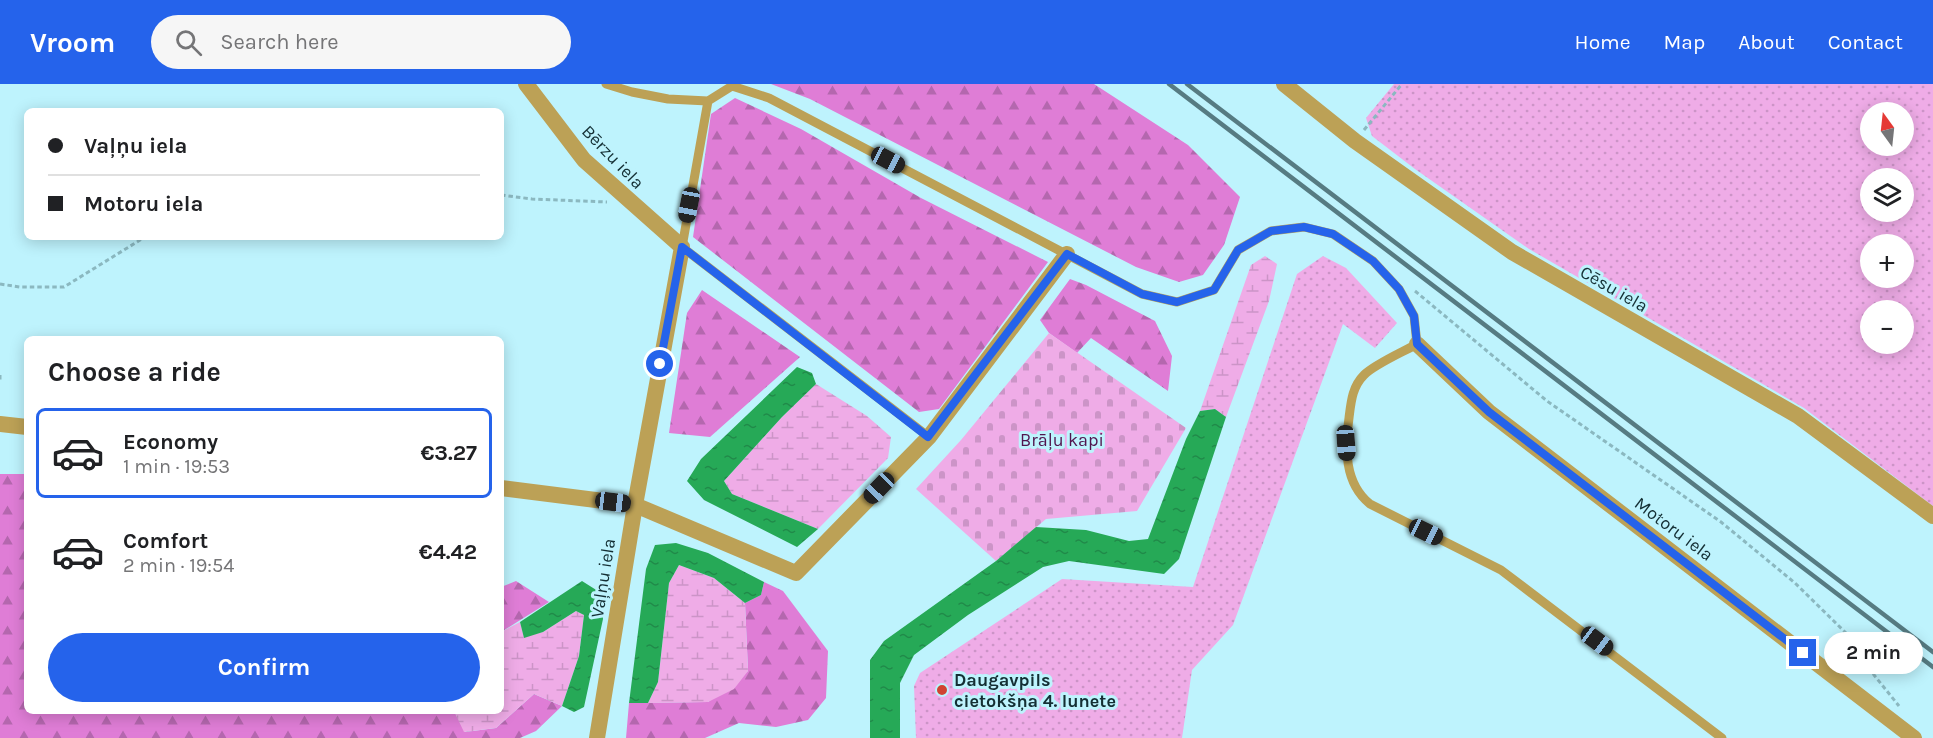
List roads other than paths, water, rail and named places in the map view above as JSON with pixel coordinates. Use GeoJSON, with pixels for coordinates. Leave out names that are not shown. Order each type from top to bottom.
{"type":"FeatureCollection","features":[{"type":"Feature","properties":{"kind":"street","name":"Bērzu iela"},"geometry":{"type":"LineString","coordinates":[[526,84],[584,160],[682,247]]}},
{"type":"Feature","properties":{"kind":"street","name":"Cēsu iela"},"geometry":{"type":"LineString","coordinates":[[1284,84],[1355,141],[1512,252],[1798,416],[1933,516]]}},
{"type":"Feature","properties":{"kind":"street","name":"Vaļņu iela"},"geometry":{"type":"LineString","coordinates":[[597,738],[635,505],[682,247]]}},
{"type":"Feature","properties":{"kind":"street"},"geometry":{"type":"LineString","coordinates":[[504,488],[635,505],[795,573],[928,437],[1067,254]]}},
{"type":"Feature","properties":{"kind":"street","name":"Motoru iela"},"geometry":{"type":"LineString","coordinates":[[1417,344],[1489,412],[1914,738]]}},
{"type":"Feature","properties":{"kind":"street"},"geometry":{"type":"LineString","coordinates":[[0,424],[24,427]]}},
{"type":"Feature","properties":{"kind":"lane"},"geometry":{"type":"LineString","coordinates":[[606,84],[668,99],[708,101],[732,86],[769,98],[1142,294],[1177,302],[1214,290],[1238,250],[1271,231],[1304,227],[1333,234],[1373,261],[1399,289],[1414,316],[1417,344],[1365,374],[1352,395],[1346,443],[1347,460],[1356,489],[1362,498],[1501,570],[1722,738]]}},
{"type":"Feature","properties":{"kind":"lane"},"geometry":{"type":"LineString","coordinates":[[708,101],[682,247],[928,437]]}},
{"type":"Feature","properties":{"kind":"water"},"geometry":{"type":"Polygon","coordinates":[[[797,367],[812,373],[816,384],[782,417],[724,481],[732,494],[818,529],[797,547],[704,500],[687,481],[701,459],[797,367]]]}},
{"type":"Feature","properties":{"kind":"water"},"geometry":{"type":"Polygon","coordinates":[[[1215,409],[1226,417],[1179,559],[1164,574],[1069,561],[1043,567],[968,615],[914,655],[900,683],[900,738],[870,738],[870,660],[884,641],[996,561],[1036,527],[1086,530],[1129,541],[1148,539],[1186,439],[1200,411],[1215,409]]]}},
{"type":"Feature","properties":{"kind":"water"},"geometry":{"type":"Polygon","coordinates":[[[676,543],[708,553],[764,582],[761,595],[745,603],[714,578],[679,565],[669,583],[658,682],[648,703],[629,703],[646,569],[655,545],[676,543]]]}},
{"type":"Feature","properties":{"kind":"water"},"geometry":{"type":"Polygon","coordinates":[[[582,581],[601,593],[603,619],[584,707],[574,712],[562,706],[579,656],[584,615],[576,611],[543,632],[524,638],[520,622],[582,581]]]}},
{"type":"Feature","properties":{"kind":"railway"},"geometry":{"type":"LineString","coordinates":[[1169,84],[1933,667]]}},
{"type":"Feature","properties":{"kind":"railway"},"geometry":{"type":"LineString","coordinates":[[1187,84],[1933,652]]}},
{"type":"Feature","properties":{"kind":"place","name":"Daugavpils cietokšņa 4. lunete"},"geometry":{"type":"Point","coordinates":[942,690]}},
{"type":"Feature","properties":{"kind":"park label","name":"Brāļu kapi"},"geometry":{"type":"Point","coordinates":[1062,440]}}]}
